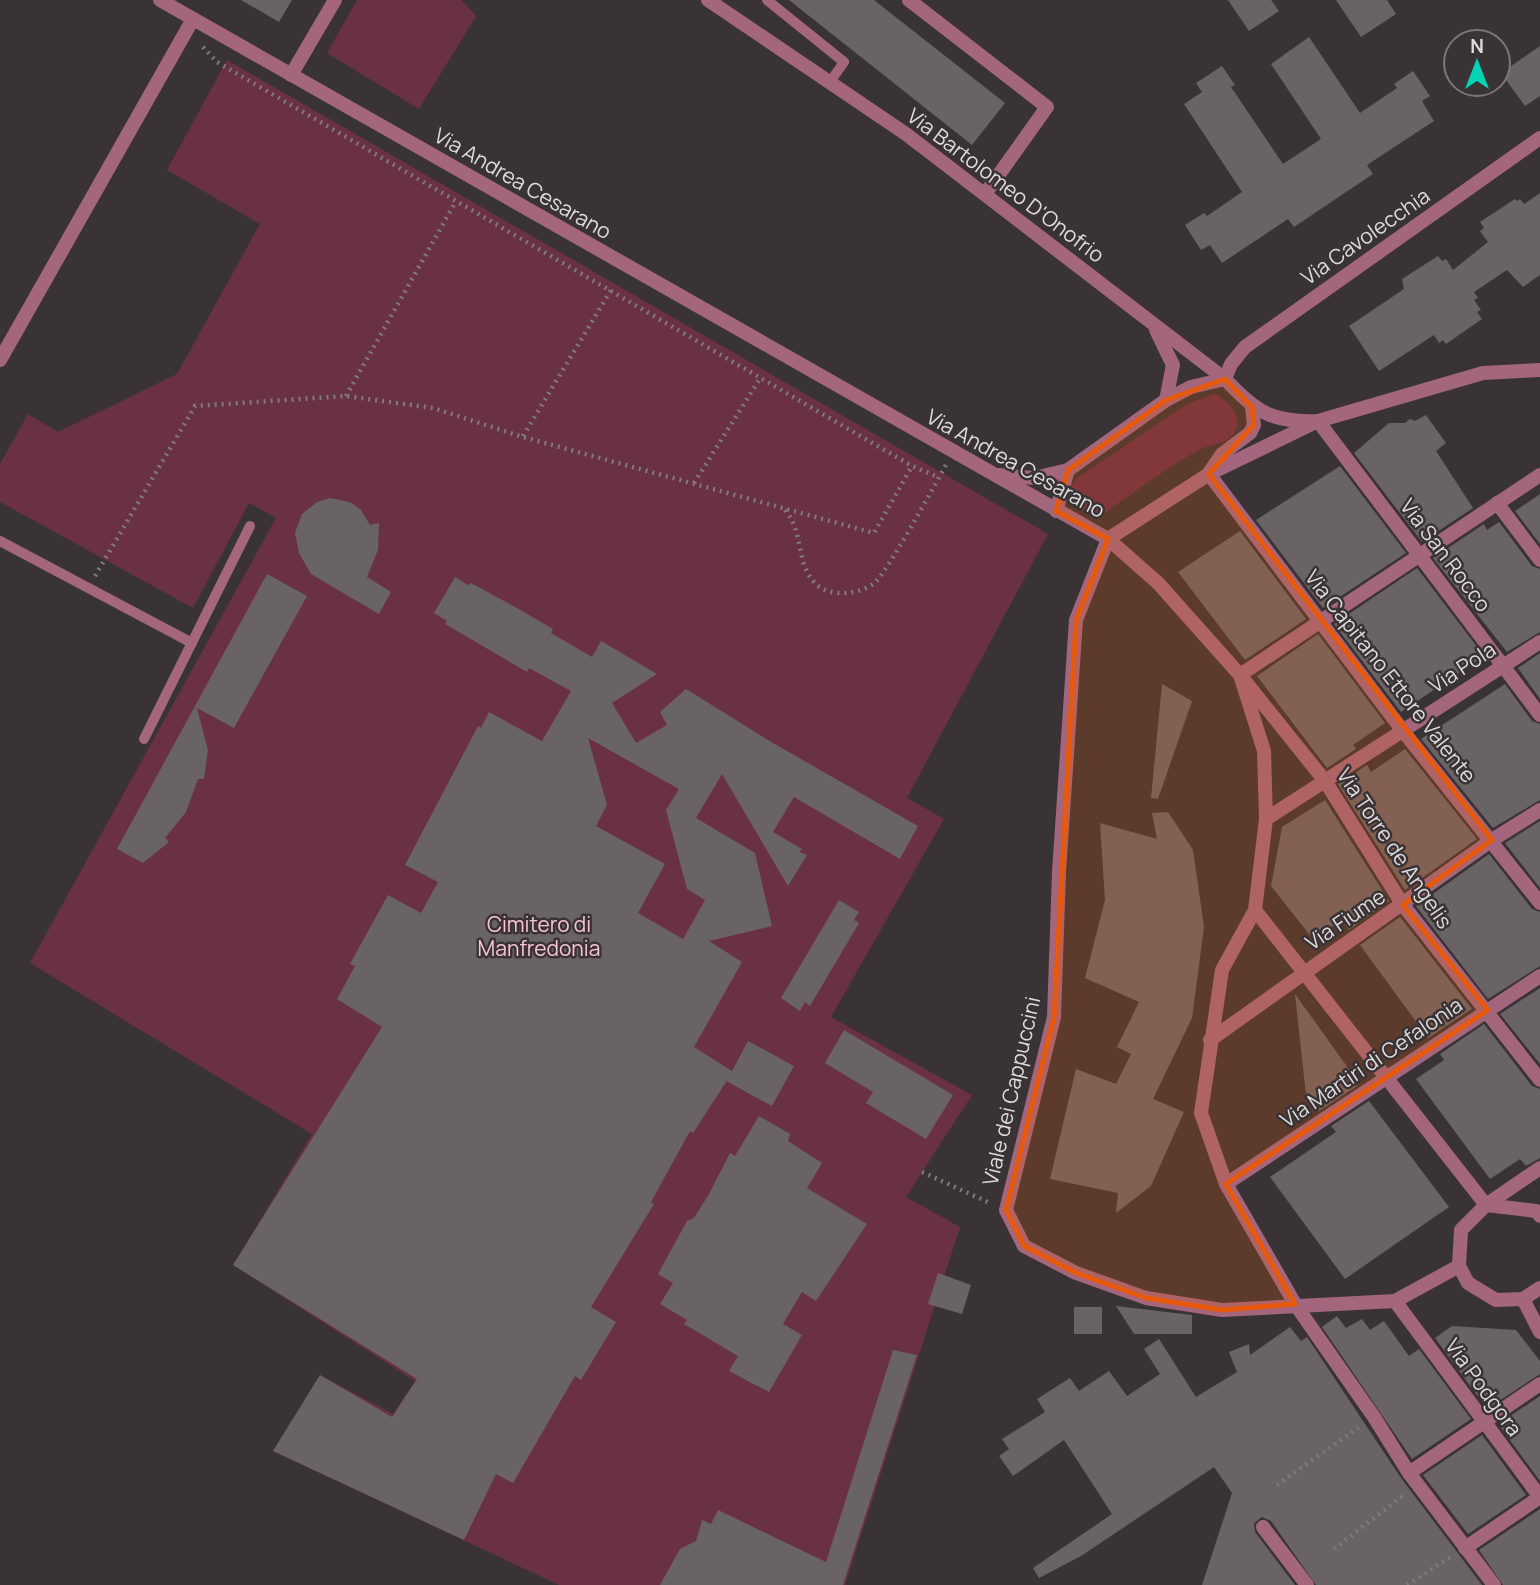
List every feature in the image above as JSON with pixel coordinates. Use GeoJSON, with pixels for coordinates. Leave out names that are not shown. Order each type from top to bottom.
{"type":"FeatureCollection","features":[{"type":"Feature","properties":{"kind":"street","name":"Via Andrea Cesarano"},"geometry":{"type":"LineString","coordinates":[[160,0],[1108,539],[1158,583],[1240,675],[1264,751],[1266,820],[1255,910],[1222,970],[1200,1113],[1226,1184],[1295,1304]]}},
{"type":"Feature","properties":{"kind":"street"},"geometry":{"type":"LineString","coordinates":[[291,75],[335,0]]}},
{"type":"Feature","properties":{"kind":"street","name":"Via Bartolomeo D'Onofrio"},"geometry":{"type":"LineString","coordinates":[[708,0],[906,134],[1225,379],[1252,407]]}},
{"type":"Feature","properties":{"kind":"street"},"geometry":{"type":"LineString","coordinates":[[908,0],[1047,107],[985,194]]}},
{"type":"Feature","properties":{"kind":"street"},"geometry":{"type":"LineString","coordinates":[[0,360],[4,343],[199,22]]}},
{"type":"Feature","properties":{"kind":"street","name":"Via Cavolecchia"},"geometry":{"type":"LineString","coordinates":[[1225,379],[1231,365],[1245,347],[1540,138]]}},
{"type":"Feature","properties":{"kind":"street","name":"Via Bartolomeo D'Onofrio"},"geometry":{"type":"LineString","coordinates":[[1154,326],[1173,365],[1166,400]]}},
{"type":"Feature","properties":{"kind":"street"},"geometry":{"type":"LineString","coordinates":[[1108,539],[1209,474],[1318,421],[1483,373],[1540,370]]}},
{"type":"Feature","properties":{"kind":"street"},"geometry":{"type":"LineString","coordinates":[[992,474],[1034,478],[1068,470],[1166,400],[1191,387],[1225,379]]}},
{"type":"Feature","properties":{"kind":"street"},"geometry":{"type":"LineString","coordinates":[[1209,474],[1222,454],[1250,433],[1254,425],[1252,407],[1290,422],[1318,421]]}},
{"type":"Feature","properties":{"kind":"street","name":"Via San Rocco"},"geometry":{"type":"LineString","coordinates":[[1318,421],[1540,715]]}},
{"type":"Feature","properties":{"kind":"street"},"geometry":{"type":"LineString","coordinates":[[1056,511],[1068,470]]}},
{"type":"Feature","properties":{"kind":"street","name":"Via Capitano Ettore Valente"},"geometry":{"type":"LineString","coordinates":[[1209,474],[1403,731],[1492,839],[1540,903]]}},
{"type":"Feature","properties":{"kind":"street"},"geometry":{"type":"LineString","coordinates":[[1240,675],[1540,475]]}},
{"type":"Feature","properties":{"kind":"street"},"geometry":{"type":"LineString","coordinates":[[1497,503],[1540,560]]}},
{"type":"Feature","properties":{"kind":"street","name":"Viale dei Cappuccini"},"geometry":{"type":"LineString","coordinates":[[1108,539],[1076,620],[1059,872],[1054,1017],[1006,1210],[1024,1246],[1076,1273],[1146,1298],[1222,1310],[1295,1304],[1395,1301]]}},
{"type":"Feature","properties":{"kind":"street","name":"Via Pola"},"geometry":{"type":"LineString","coordinates":[[1266,820],[1540,642]]}},
{"type":"Feature","properties":{"kind":"street","name":"Via Torre de Angelis"},"geometry":{"type":"LineString","coordinates":[[1240,675],[1325,781],[1403,905],[1488,1010],[1540,1080]]}},
{"type":"Feature","properties":{"kind":"street","name":"Via Fiume"},"geometry":{"type":"LineString","coordinates":[[1210,1040],[1492,839],[1540,810]]}},
{"type":"Feature","properties":{"kind":"street"},"geometry":{"type":"LineString","coordinates":[[1255,910],[1486,1205],[1536,1211],[1540,1216]]}},
{"type":"Feature","properties":{"kind":"street","name":"Via Martiri di Cefalonia"},"geometry":{"type":"LineString","coordinates":[[1226,1184],[1540,976]]}},
{"type":"Feature","properties":{"kind":"street"},"geometry":{"type":"LineString","coordinates":[[1540,1168],[1486,1205],[1461,1230],[1459,1266],[1468,1283],[1496,1300],[1523,1299],[1540,1288]]}},
{"type":"Feature","properties":{"kind":"street"},"geometry":{"type":"LineString","coordinates":[[1395,1301],[1459,1266]]}},
{"type":"Feature","properties":{"kind":"street"},"geometry":{"type":"LineString","coordinates":[[1523,1299],[1540,1332]]}},
{"type":"Feature","properties":{"kind":"street","name":"Via Podgora"},"geometry":{"type":"LineString","coordinates":[[1395,1301],[1540,1497]]}},
{"type":"Feature","properties":{"kind":"street"},"geometry":{"type":"LineString","coordinates":[[1295,1304],[1374,1417],[1409,1473],[1494,1585]]}},
{"type":"Feature","properties":{"kind":"street"},"geometry":{"type":"LineString","coordinates":[[1409,1473],[1540,1384]]}},
{"type":"Feature","properties":{"kind":"street"},"geometry":{"type":"LineString","coordinates":[[1465,1548],[1540,1497]]}},
{"type":"Feature","properties":{"kind":"street"},"geometry":{"type":"LineString","coordinates":[[1263,1527],[1307,1585]]}},
{"type":"Feature","properties":{"kind":"lane"},"geometry":{"type":"LineString","coordinates":[[766,0],[844,62],[830,82]]}},
{"type":"Feature","properties":{"kind":"lane"},"geometry":{"type":"LineString","coordinates":[[144,739],[250,526]]}},
{"type":"Feature","properties":{"kind":"lane"},"geometry":{"type":"LineString","coordinates":[[0,541],[192,643]]}},
{"type":"Feature","properties":{"kind":"path"},"geometry":{"type":"LineString","coordinates":[[199,22],[202,46],[217,62],[912,466],[938,477]]}},
{"type":"Feature","properties":{"kind":"path"},"geometry":{"type":"LineString","coordinates":[[346,396],[456,201]]}},
{"type":"Feature","properties":{"kind":"path"},"geometry":{"type":"LineString","coordinates":[[523,437],[611,290]]}},
{"type":"Feature","properties":{"kind":"path"},"geometry":{"type":"LineString","coordinates":[[694,484],[761,377]]}},
{"type":"Feature","properties":{"kind":"path"},"geometry":{"type":"LineString","coordinates":[[88,588],[195,406],[346,396],[433,408],[523,437],[874,533],[912,466]]}},
{"type":"Feature","properties":{"kind":"path"},"geometry":{"type":"LineString","coordinates":[[784,508],[792,518],[800,540],[800,561],[815,585],[836,593],[853,593],[875,584],[953,452]]}},
{"type":"Feature","properties":{"kind":"path"},"geometry":{"type":"LineString","coordinates":[[922,1172],[1006,1210]]}},
{"type":"Feature","properties":{"kind":"path"},"geometry":{"type":"LineString","coordinates":[[1277,1485],[1374,1417]]}},
{"type":"Feature","properties":{"kind":"path"},"geometry":{"type":"LineString","coordinates":[[1334,1549],[1406,1493],[1409,1473]]}},
{"type":"Feature","properties":{"kind":"path"},"geometry":{"type":"LineString","coordinates":[[1407,1585],[1465,1548]]}},
{"type":"Feature","properties":{"kind":"highlighted area"},"geometry":{"type":"Polygon","coordinates":[[[1225,379],[1252,407],[1254,425],[1209,474],[1492,840],[1403,905],[1488,1010],[1226,1184],[1295,1304],[1222,1310],[1146,1298],[1076,1273],[1024,1246],[1006,1210],[1054,1017],[1076,620],[1108,539],[1056,511],[1068,470],[1166,400],[1225,379]]]}},
{"type":"Feature","properties":{"kind":"green space"},"geometry":{"type":"Polygon","coordinates":[[[357,0],[461,0],[476,16],[419,109],[327,53],[357,0]]]}},
{"type":"Feature","properties":{"kind":"green space","name":"Cimitero di Manfredonia"},"geometry":{"type":"Polygon","coordinates":[[[227,60],[1048,534],[907,798],[944,819],[831,1017],[972,1095],[906,1197],[960,1227],[845,1585],[559,1585],[273,1451],[320,1375],[393,1414],[415,1381],[233,1265],[312,1134],[30,963],[276,518],[249,503],[193,608],[0,502],[0,464],[28,414],[58,432],[177,374],[260,224],[167,170],[227,60]]]}},
{"type":"Feature","properties":{"kind":"green space"},"geometry":{"type":"Polygon","coordinates":[[[1214,394],[1227,402],[1236,414],[1237,427],[1227,440],[1185,458],[1106,512],[1089,512],[1071,500],[1070,494],[1077,478],[1187,404],[1214,394]]]}},
{"type":"Feature","properties":{"kind":"building"},"geometry":{"type":"Polygon","coordinates":[[[241,0],[292,0],[279,22],[241,0]]]}},
{"type":"Feature","properties":{"kind":"building"},"geometry":{"type":"Polygon","coordinates":[[[789,0],[874,0],[1005,103],[972,145],[789,0]]]}},
{"type":"Feature","properties":{"kind":"building"},"geometry":{"type":"Polygon","coordinates":[[[1228,0],[1271,0],[1279,11],[1249,31],[1228,0]]]}},
{"type":"Feature","properties":{"kind":"building"},"geometry":{"type":"Polygon","coordinates":[[[1336,0],[1387,0],[1396,14],[1361,37],[1336,0]]]}},
{"type":"Feature","properties":{"kind":"building"},"geometry":{"type":"Polygon","coordinates":[[[1309,37],[1360,113],[1397,88],[1394,84],[1413,71],[1430,96],[1422,101],[1434,121],[1367,165],[1373,174],[1294,227],[1288,219],[1222,263],[1210,245],[1201,250],[1185,225],[1204,213],[1207,216],[1242,192],[1184,104],[1202,92],[1196,83],[1222,66],[1235,85],[1231,87],[1283,164],[1321,139],[1271,64],[1309,37]]]}},
{"type":"Feature","properties":{"kind":"building"},"geometry":{"type":"Polygon","coordinates":[[[1540,46],[1540,96],[1525,106],[1512,88],[1512,65],[1540,46]]]}},
{"type":"Feature","properties":{"kind":"building"},"geometry":{"type":"Polygon","coordinates":[[[1540,193],[1540,275],[1523,287],[1507,270],[1474,292],[1478,298],[1474,300],[1481,310],[1477,312],[1482,319],[1446,344],[1443,340],[1439,343],[1434,335],[1379,371],[1349,326],[1404,289],[1402,279],[1438,256],[1442,261],[1446,259],[1453,270],[1488,242],[1480,231],[1484,228],[1480,222],[1515,199],[1520,199],[1524,204],[1540,193]]]}},
{"type":"Feature","properties":{"kind":"building"},"geometry":{"type":"Polygon","coordinates":[[[1426,415],[1446,443],[1436,451],[1473,508],[1422,542],[1354,453],[1389,423],[1405,423],[1410,419],[1415,421],[1426,415]]]}},
{"type":"Feature","properties":{"kind":"building"},"geometry":{"type":"Polygon","coordinates":[[[1340,466],[1406,553],[1323,608],[1256,520],[1340,466]]]}},
{"type":"Feature","properties":{"kind":"building"},"geometry":{"type":"Polygon","coordinates":[[[1540,494],[1540,544],[1515,511],[1540,494]]]}},
{"type":"Feature","properties":{"kind":"building"},"geometry":{"type":"Polygon","coordinates":[[[330,498],[350,502],[361,510],[370,525],[379,523],[378,550],[367,577],[391,592],[379,614],[311,574],[299,553],[295,533],[302,514],[317,502],[330,498]]]}},
{"type":"Feature","properties":{"kind":"building"},"geometry":{"type":"Polygon","coordinates":[[[1499,522],[1532,566],[1540,569],[1540,632],[1507,652],[1433,558],[1484,524],[1487,530],[1499,522]]]}},
{"type":"Feature","properties":{"kind":"building"},"geometry":{"type":"Polygon","coordinates":[[[1240,531],[1306,619],[1245,660],[1178,572],[1240,531]]]}},
{"type":"Feature","properties":{"kind":"building"},"geometry":{"type":"Polygon","coordinates":[[[1417,568],[1484,656],[1401,712],[1334,624],[1417,568]]]}},
{"type":"Feature","properties":{"kind":"building"},"geometry":{"type":"Polygon","coordinates":[[[267,574],[307,596],[234,728],[197,708],[208,750],[204,779],[198,779],[186,812],[165,838],[169,842],[143,863],[117,849],[267,574]]]}},
{"type":"Feature","properties":{"kind":"building"},"geometry":{"type":"Polygon","coordinates":[[[455,577],[468,585],[471,583],[553,629],[551,633],[592,657],[601,641],[657,674],[612,703],[636,743],[667,725],[660,712],[686,689],[773,743],[918,826],[900,859],[794,797],[773,832],[802,849],[799,852],[807,855],[788,886],[722,774],[696,818],[755,853],[772,926],[709,941],[742,962],[694,1047],[732,1071],[748,1041],[794,1066],[772,1106],[727,1081],[693,1133],[690,1131],[651,1202],[654,1204],[591,1307],[616,1322],[581,1380],[575,1376],[513,1483],[496,1474],[464,1540],[273,1451],[320,1375],[392,1417],[417,1379],[233,1265],[382,1027],[337,999],[355,966],[350,964],[388,895],[421,913],[438,882],[405,865],[478,726],[481,728],[489,712],[542,741],[571,691],[529,668],[527,672],[445,624],[447,621],[434,613],[455,577]],[[588,738],[607,805],[596,826],[665,864],[638,913],[683,939],[705,900],[687,889],[666,810],[679,789],[588,738]]]}},
{"type":"Feature","properties":{"kind":"building"},"geometry":{"type":"Polygon","coordinates":[[[1318,634],[1385,723],[1353,745],[1356,749],[1327,768],[1257,676],[1318,634]]]}},
{"type":"Feature","properties":{"kind":"building"},"geometry":{"type":"Polygon","coordinates":[[[1540,653],[1540,699],[1518,668],[1540,653]]]}},
{"type":"Feature","properties":{"kind":"building"},"geometry":{"type":"Polygon","coordinates":[[[1162,684],[1192,701],[1158,799],[1151,798],[1162,684]]]}},
{"type":"Feature","properties":{"kind":"building"},"geometry":{"type":"Polygon","coordinates":[[[1505,684],[1532,721],[1540,724],[1540,800],[1493,828],[1421,739],[1505,684]]]}},
{"type":"Feature","properties":{"kind":"building"},"geometry":{"type":"Polygon","coordinates":[[[1405,749],[1477,839],[1405,890],[1338,784],[1367,765],[1371,772],[1405,749]]]}},
{"type":"Feature","properties":{"kind":"building"},"geometry":{"type":"Polygon","coordinates":[[[1325,800],[1389,901],[1349,930],[1342,920],[1313,939],[1271,886],[1282,827],[1325,800]]]}},
{"type":"Feature","properties":{"kind":"building"},"geometry":{"type":"Polygon","coordinates":[[[1168,812],[1193,850],[1204,927],[1192,1018],[1153,1099],[1184,1112],[1151,1186],[1116,1213],[1118,1193],[1050,1179],[1076,1069],[1116,1084],[1131,1054],[1117,1047],[1139,1002],[1085,978],[1105,900],[1100,823],[1157,839],[1152,813],[1168,812]]]}},
{"type":"Feature","properties":{"kind":"building"},"geometry":{"type":"Polygon","coordinates":[[[1540,821],[1540,888],[1505,843],[1540,821]]]}},
{"type":"Feature","properties":{"kind":"building"},"geometry":{"type":"Polygon","coordinates":[[[1489,854],[1532,909],[1540,912],[1540,966],[1488,999],[1416,906],[1489,854]]]}},
{"type":"Feature","properties":{"kind":"building"},"geometry":{"type":"Polygon","coordinates":[[[839,900],[859,912],[854,920],[859,923],[810,1006],[805,1002],[800,1011],[781,998],[839,900]]]}},
{"type":"Feature","properties":{"kind":"building"},"geometry":{"type":"Polygon","coordinates":[[[1400,917],[1472,1009],[1428,1038],[1360,945],[1400,917]]]}},
{"type":"Feature","properties":{"kind":"building"},"geometry":{"type":"Polygon","coordinates":[[[1540,988],[1540,1064],[1500,1014],[1540,988]]]}},
{"type":"Feature","properties":{"kind":"building"},"geometry":{"type":"Polygon","coordinates":[[[1295,994],[1356,1079],[1353,1081],[1357,1086],[1319,1111],[1306,1095],[1295,994]]]}},
{"type":"Feature","properties":{"kind":"building"},"geometry":{"type":"Polygon","coordinates":[[[1484,1024],[1532,1086],[1540,1089],[1540,1158],[1526,1166],[1520,1159],[1490,1179],[1416,1079],[1444,1060],[1440,1054],[1484,1024]]]}},
{"type":"Feature","properties":{"kind":"building"},"geometry":{"type":"Polygon","coordinates":[[[844,1030],[953,1095],[926,1139],[866,1103],[873,1092],[825,1063],[844,1030]]]}},
{"type":"Feature","properties":{"kind":"building"},"geometry":{"type":"Polygon","coordinates":[[[1369,1101],[1449,1207],[1345,1279],[1270,1177],[1336,1132],[1331,1126],[1369,1101]]]}},
{"type":"Feature","properties":{"kind":"building"},"geometry":{"type":"Polygon","coordinates":[[[759,1116],[790,1134],[788,1141],[822,1163],[807,1188],[867,1224],[816,1301],[802,1292],[783,1324],[802,1335],[769,1392],[729,1371],[738,1356],[684,1324],[687,1320],[660,1304],[673,1283],[658,1274],[687,1221],[694,1218],[709,1194],[730,1153],[735,1156],[759,1116]]]}},
{"type":"Feature","properties":{"kind":"building"},"geometry":{"type":"Polygon","coordinates":[[[938,1273],[971,1285],[962,1314],[928,1304],[938,1273]]]}},
{"type":"Feature","properties":{"kind":"building"},"geometry":{"type":"Polygon","coordinates":[[[1116,1306],[1192,1315],[1192,1334],[1134,1334],[1116,1306]]]}},
{"type":"Feature","properties":{"kind":"building"},"geometry":{"type":"Polygon","coordinates":[[[1074,1307],[1102,1307],[1102,1334],[1074,1334],[1074,1307]]]}},
{"type":"Feature","properties":{"kind":"building"},"geometry":{"type":"Polygon","coordinates":[[[1337,1316],[1346,1328],[1362,1319],[1370,1330],[1384,1321],[1409,1356],[1419,1349],[1471,1419],[1412,1459],[1322,1327],[1337,1316]]]}},
{"type":"Feature","properties":{"kind":"building"},"geometry":{"type":"Polygon","coordinates":[[[1452,1326],[1516,1330],[1540,1361],[1540,1374],[1487,1409],[1435,1338],[1452,1326]]]}},
{"type":"Feature","properties":{"kind":"building"},"geometry":{"type":"Polygon","coordinates":[[[1290,1327],[1301,1341],[1307,1337],[1401,1478],[1482,1585],[1316,1585],[1271,1521],[1262,1517],[1254,1523],[1255,1532],[1295,1585],[1202,1585],[1232,1493],[1214,1467],[1081,1556],[1039,1578],[1033,1568],[1112,1514],[1064,1440],[1013,1476],[999,1456],[1009,1449],[1002,1439],[1045,1412],[1037,1399],[1070,1378],[1079,1391],[1109,1371],[1127,1396],[1160,1374],[1144,1349],[1159,1339],[1196,1397],[1237,1372],[1229,1352],[1249,1344],[1250,1355],[1290,1327]]]}},
{"type":"Feature","properties":{"kind":"building"},"geometry":{"type":"Polygon","coordinates":[[[893,1350],[917,1355],[843,1585],[660,1585],[680,1549],[696,1541],[702,1520],[711,1524],[718,1510],[826,1562],[893,1350]]]}},
{"type":"Feature","properties":{"kind":"building"},"geometry":{"type":"Polygon","coordinates":[[[1540,1396],[1540,1481],[1498,1424],[1540,1396]]]}},
{"type":"Feature","properties":{"kind":"building"},"geometry":{"type":"Polygon","coordinates":[[[1482,1435],[1526,1495],[1468,1534],[1423,1475],[1482,1435]]]}},
{"type":"Feature","properties":{"kind":"building"},"geometry":{"type":"Polygon","coordinates":[[[1540,1509],[1540,1585],[1503,1585],[1479,1550],[1540,1509]]]}}]}
